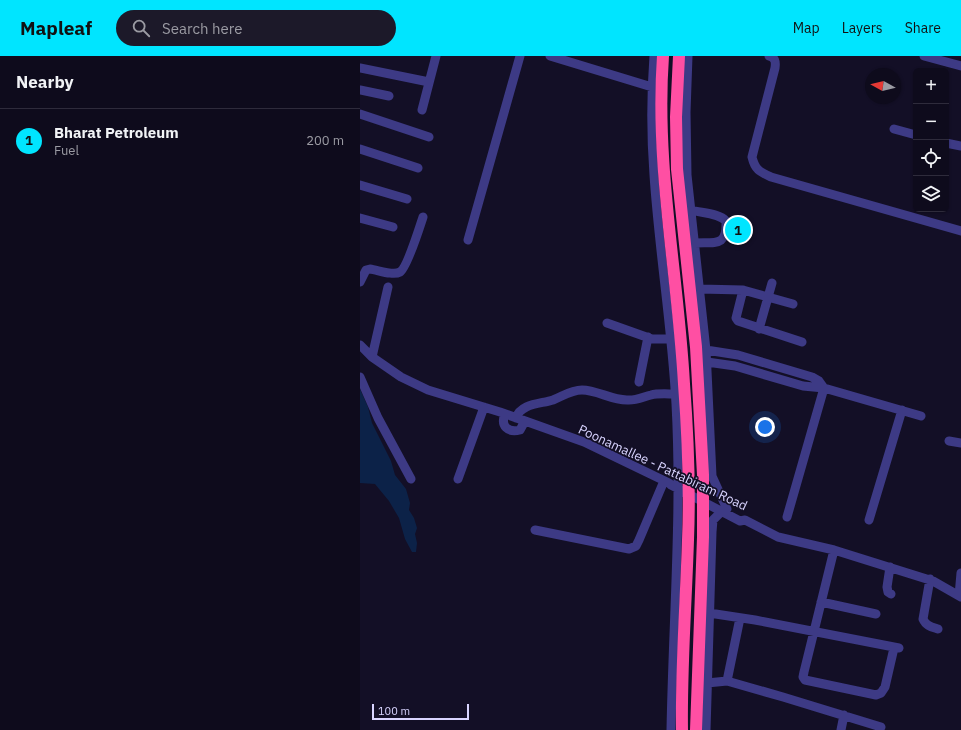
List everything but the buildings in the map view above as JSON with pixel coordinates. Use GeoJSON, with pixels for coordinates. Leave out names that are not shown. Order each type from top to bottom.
{"type":"FeatureCollection","features":[{"type":"Feature","properties":{"kind":"highway"},"geometry":{"type":"LineString","coordinates":[[663,56],[661,112],[663,166],[684,383],[683,489],[688,539],[682,730]]}},
{"type":"Feature","properties":{"kind":"highway"},"geometry":{"type":"LineString","coordinates":[[679,56],[676,110],[677,169],[697,354],[702,430],[703,528],[696,730]]}},
{"type":"Feature","properties":{"kind":"street"},"geometry":{"type":"LineString","coordinates":[[422,110],[436,56]]}},
{"type":"Feature","properties":{"kind":"street"},"geometry":{"type":"LineString","coordinates":[[468,240],[520,56]]}},
{"type":"Feature","properties":{"kind":"street"},"geometry":{"type":"LineString","coordinates":[[550,56],[652,87]]}},
{"type":"Feature","properties":{"kind":"street"},"geometry":{"type":"LineString","coordinates":[[654,56],[652,87],[654,175],[671,339],[683,489],[679,535],[671,730]]}},
{"type":"Feature","properties":{"kind":"street"},"geometry":{"type":"LineString","coordinates":[[688,56],[685,133],[687,175],[707,362],[712,476],[724,510],[703,528]]}},
{"type":"Feature","properties":{"kind":"street"},"geometry":{"type":"LineString","coordinates":[[924,56],[961,66]]}},
{"type":"Feature","properties":{"kind":"street"},"geometry":{"type":"LineString","coordinates":[[773,57],[776,62],[775,68],[752,158],[753,165],[760,172],[771,177],[961,231]]}},
{"type":"Feature","properties":{"kind":"street"},"geometry":{"type":"LineString","coordinates":[[360,68],[429,82]]}},
{"type":"Feature","properties":{"kind":"street"},"geometry":{"type":"LineString","coordinates":[[360,90],[389,96]]}},
{"type":"Feature","properties":{"kind":"street"},"geometry":{"type":"LineString","coordinates":[[360,114],[429,137]]}},
{"type":"Feature","properties":{"kind":"street"},"geometry":{"type":"LineString","coordinates":[[894,128],[913,134]]}},
{"type":"Feature","properties":{"kind":"street"},"geometry":{"type":"LineString","coordinates":[[949,144],[961,146]]}},
{"type":"Feature","properties":{"kind":"street"},"geometry":{"type":"LineString","coordinates":[[360,149],[418,168]]}},
{"type":"Feature","properties":{"kind":"street"},"geometry":{"type":"LineString","coordinates":[[360,185],[407,199]]}},
{"type":"Feature","properties":{"kind":"street"},"geometry":{"type":"LineString","coordinates":[[691,210],[718,216],[726,221],[725,237],[722,240],[715,242],[695,243]]}},
{"type":"Feature","properties":{"kind":"street"},"geometry":{"type":"LineString","coordinates":[[360,282],[366,270],[370,269],[395,273],[403,270],[423,217]]}},
{"type":"Feature","properties":{"kind":"street"},"geometry":{"type":"LineString","coordinates":[[360,218],[393,227]]}},
{"type":"Feature","properties":{"kind":"street"},"geometry":{"type":"LineString","coordinates":[[759,329],[772,283]]}},
{"type":"Feature","properties":{"kind":"street"},"geometry":{"type":"LineString","coordinates":[[372,357],[388,287]]}},
{"type":"Feature","properties":{"kind":"street"},"geometry":{"type":"LineString","coordinates":[[700,289],[743,290],[793,304]]}},
{"type":"Feature","properties":{"kind":"street"},"geometry":{"type":"LineString","coordinates":[[743,290],[736,320],[740,323],[802,342]]}},
{"type":"Feature","properties":{"kind":"street"},"geometry":{"type":"LineString","coordinates":[[607,323],[652,339],[671,339]]}},
{"type":"Feature","properties":{"kind":"street"},"geometry":{"type":"LineString","coordinates":[[639,382],[648,337]]}},
{"type":"Feature","properties":{"kind":"street","name":"Poonamallee - Pattabiram Road"},"geometry":{"type":"LineString","coordinates":[[360,345],[372,357],[401,377],[428,390],[521,419],[584,442],[667,482],[672,482],[703,500],[742,517],[778,537],[834,550],[930,580],[960,597]]}},
{"type":"Feature","properties":{"kind":"street"},"geometry":{"type":"LineString","coordinates":[[706,350],[738,356],[812,377],[819,381],[824,388]]}},
{"type":"Feature","properties":{"kind":"street"},"geometry":{"type":"LineString","coordinates":[[707,362],[736,366],[803,386],[824,388],[922,416]]}},
{"type":"Feature","properties":{"kind":"street"},"geometry":{"type":"LineString","coordinates":[[360,377],[378,418],[411,478]]}},
{"type":"Feature","properties":{"kind":"street"},"geometry":{"type":"LineString","coordinates":[[787,517],[824,388]]}},
{"type":"Feature","properties":{"kind":"street"},"geometry":{"type":"LineString","coordinates":[[504,414],[502,422],[504,425],[509,429],[520,430],[521,419],[519,412],[534,404],[551,401],[573,390],[584,390],[627,401],[637,400],[652,394],[676,394]]}},
{"type":"Feature","properties":{"kind":"street"},"geometry":{"type":"LineString","coordinates":[[458,479],[484,407]]}},
{"type":"Feature","properties":{"kind":"street"},"geometry":{"type":"LineString","coordinates":[[869,520],[902,410]]}},
{"type":"Feature","properties":{"kind":"street"},"geometry":{"type":"LineString","coordinates":[[949,441],[961,443]]}},
{"type":"Feature","properties":{"kind":"street"},"geometry":{"type":"LineString","coordinates":[[535,530],[629,548],[636,546],[667,482]]}},
{"type":"Feature","properties":{"kind":"street"},"geometry":{"type":"LineString","coordinates":[[706,730],[713,520]]}},
{"type":"Feature","properties":{"kind":"street"},"geometry":{"type":"LineString","coordinates":[[709,613],[740,618],[814,632],[897,648],[886,687],[882,693],[876,695],[805,680],[803,677],[804,672],[814,632],[821,602],[834,550]]}},
{"type":"Feature","properties":{"kind":"street"},"geometry":{"type":"LineString","coordinates":[[890,567],[887,586],[888,592],[891,594]]}},
{"type":"Feature","properties":{"kind":"street"},"geometry":{"type":"LineString","coordinates":[[960,597],[961,573]]}},
{"type":"Feature","properties":{"kind":"street"},"geometry":{"type":"LineString","coordinates":[[930,580],[923,619],[924,623],[927,625],[938,628]]}},
{"type":"Feature","properties":{"kind":"street"},"geometry":{"type":"LineString","coordinates":[[821,602],[876,614]]}},
{"type":"Feature","properties":{"kind":"street"},"geometry":{"type":"LineString","coordinates":[[727,681],[740,618]]}},
{"type":"Feature","properties":{"kind":"street"},"geometry":{"type":"LineString","coordinates":[[707,683],[727,681],[783,696],[881,727]]}},
{"type":"Feature","properties":{"kind":"street"},"geometry":{"type":"LineString","coordinates":[[841,730],[844,715]]}},
{"type":"Feature","properties":{"kind":"water"},"geometry":{"type":"Polygon","coordinates":[[[360,389],[368,407],[372,423],[391,461],[395,475],[406,489],[410,503],[409,510],[414,518],[417,528],[415,534],[417,543],[416,552],[412,552],[405,539],[399,518],[389,501],[375,484],[360,483],[360,389]]]}},
{"type":"Feature","properties":{"kind":"place","name":"Bharat Petroleum"},"geometry":{"type":"Point","coordinates":[738,230]}}]}
